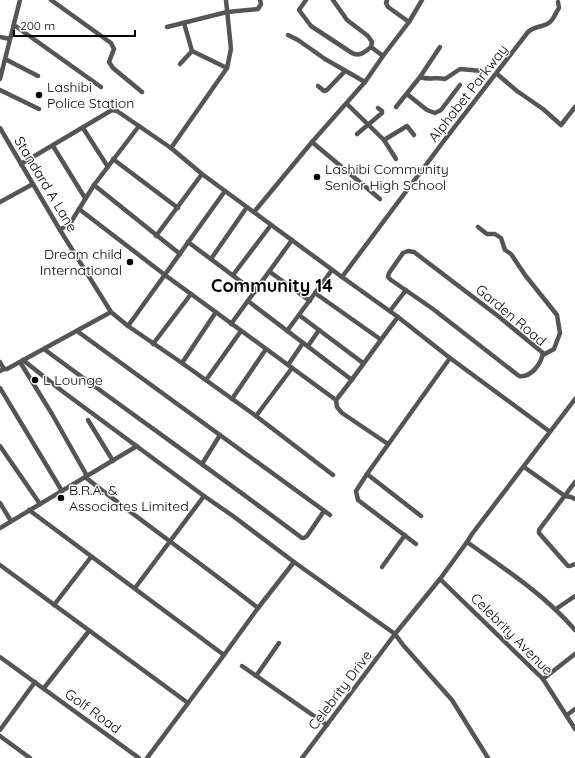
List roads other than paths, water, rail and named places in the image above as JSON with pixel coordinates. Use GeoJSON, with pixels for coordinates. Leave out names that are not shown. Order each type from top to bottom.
{"type":"FeatureCollection","features":[{"type":"Feature","properties":{"kind":"street"},"geometry":{"type":"LineString","coordinates":[[0,79],[20,0]]}},
{"type":"Feature","properties":{"kind":"street"},"geometry":{"type":"LineString","coordinates":[[52,0],[111,43],[114,49],[109,62],[112,68],[142,92]]}},
{"type":"Feature","properties":{"kind":"street"},"geometry":{"type":"LineString","coordinates":[[171,148],[227,68],[231,49],[226,0]]}},
{"type":"Feature","properties":{"kind":"street"},"geometry":{"type":"LineString","coordinates":[[167,28],[227,12],[258,9],[261,4],[260,0]]}},
{"type":"Feature","properties":{"kind":"street"},"geometry":{"type":"LineString","coordinates":[[306,0],[299,10],[305,19],[315,29],[356,56],[371,46]]}},
{"type":"Feature","properties":{"kind":"street"},"geometry":{"type":"LineString","coordinates":[[333,0],[347,20],[368,36],[372,42],[371,46],[383,56]]}},
{"type":"Feature","properties":{"kind":"street"},"geometry":{"type":"LineString","coordinates":[[387,0],[386,3],[388,7],[410,22]]}},
{"type":"Feature","properties":{"kind":"street"},"geometry":{"type":"LineString","coordinates":[[254,212],[312,142],[365,82],[410,22],[422,0]]}},
{"type":"Feature","properties":{"kind":"street","name":"Alphabet Parkway"},"geometry":{"type":"LineString","coordinates":[[342,277],[528,32],[534,27],[550,22],[559,8],[558,1]]}},
{"type":"Feature","properties":{"kind":"street"},"geometry":{"type":"LineString","coordinates":[[184,23],[192,51],[227,68]]}},
{"type":"Feature","properties":{"kind":"street"},"geometry":{"type":"LineString","coordinates":[[14,25],[101,87]]}},
{"type":"Feature","properties":{"kind":"street"},"geometry":{"type":"LineString","coordinates":[[288,35],[298,40],[325,59],[365,82]]}},
{"type":"Feature","properties":{"kind":"street"},"geometry":{"type":"LineString","coordinates":[[0,37],[10,39]]}},
{"type":"Feature","properties":{"kind":"street"},"geometry":{"type":"LineString","coordinates":[[396,107],[420,77],[440,47]]}},
{"type":"Feature","properties":{"kind":"street"},"geometry":{"type":"LineString","coordinates":[[180,64],[192,51]]}},
{"type":"Feature","properties":{"kind":"street"},"geometry":{"type":"LineString","coordinates":[[5,58],[38,76]]}},
{"type":"Feature","properties":{"kind":"street"},"geometry":{"type":"LineString","coordinates":[[420,77],[432,79],[440,77],[445,79],[460,69],[482,71]]}},
{"type":"Feature","properties":{"kind":"street"},"geometry":{"type":"LineString","coordinates":[[318,86],[324,91],[327,90],[345,70]]}},
{"type":"Feature","properties":{"kind":"street"},"geometry":{"type":"LineString","coordinates":[[497,74],[517,91],[543,109],[561,125],[575,107]]}},
{"type":"Feature","properties":{"kind":"street"},"geometry":{"type":"LineString","coordinates":[[407,94],[427,110],[435,112],[441,110],[460,85]]}},
{"type":"Feature","properties":{"kind":"street"},"geometry":{"type":"LineString","coordinates":[[0,90],[39,109]]}},
{"type":"Feature","properties":{"kind":"street"},"geometry":{"type":"LineString","coordinates":[[347,104],[384,140],[396,159]]}},
{"type":"Feature","properties":{"kind":"street"},"geometry":{"type":"LineString","coordinates":[[357,134],[382,113],[382,111],[378,108]]}},
{"type":"Feature","properties":{"kind":"street"},"geometry":{"type":"LineString","coordinates":[[21,164],[115,110],[171,148],[202,174],[390,311],[450,358],[549,431]]}},
{"type":"Feature","properties":{"kind":"street"},"geometry":{"type":"LineString","coordinates":[[60,230],[70,222],[94,185],[139,126]]}},
{"type":"Feature","properties":{"kind":"street"},"geometry":{"type":"LineString","coordinates":[[384,140],[407,126],[414,135]]}},
{"type":"Feature","properties":{"kind":"street","name":"Standard A Lane"},"geometry":{"type":"LineString","coordinates":[[0,128],[60,230],[111,312],[153,344],[256,416],[333,475]]}},
{"type":"Feature","properties":{"kind":"street"},"geometry":{"type":"LineString","coordinates":[[83,128],[108,167]]}},
{"type":"Feature","properties":{"kind":"street"},"geometry":{"type":"LineString","coordinates":[[312,142],[380,199]]}},
{"type":"Feature","properties":{"kind":"street"},"geometry":{"type":"LineString","coordinates":[[53,146],[85,198]]}},
{"type":"Feature","properties":{"kind":"street"},"geometry":{"type":"LineString","coordinates":[[113,159],[178,208]]}},
{"type":"Feature","properties":{"kind":"street"},"geometry":{"type":"LineString","coordinates":[[156,236],[202,174]]}},
{"type":"Feature","properties":{"kind":"street"},"geometry":{"type":"LineString","coordinates":[[0,202],[33,184]]}},
{"type":"Feature","properties":{"kind":"street"},"geometry":{"type":"LineString","coordinates":[[94,185],[180,254]]}},
{"type":"Feature","properties":{"kind":"street"},"geometry":{"type":"LineString","coordinates":[[128,326],[225,191]]}},
{"type":"Feature","properties":{"kind":"street"},"geometry":{"type":"LineString","coordinates":[[211,259],[247,207]]}},
{"type":"Feature","properties":{"kind":"street"},"geometry":{"type":"LineString","coordinates":[[79,209],[165,275],[336,400],[337,407],[342,413],[388,444]]}},
{"type":"Feature","properties":{"kind":"street"},"geometry":{"type":"LineString","coordinates":[[233,275],[271,225]]}},
{"type":"Feature","properties":{"kind":"street"},"geometry":{"type":"LineString","coordinates":[[478,227],[487,234],[495,234],[502,238],[505,250],[511,254],[525,275],[557,316],[560,333],[554,350],[543,355]]}},
{"type":"Feature","properties":{"kind":"street"},"geometry":{"type":"LineString","coordinates":[[232,324],[292,240]]}},
{"type":"Feature","properties":{"kind":"street"},"geometry":{"type":"LineString","coordinates":[[188,242],[255,292]]}},
{"type":"Feature","properties":{"kind":"street","name":"Garden Road"},"geometry":{"type":"LineString","coordinates":[[408,251],[414,252],[537,347],[543,353],[542,358],[530,374],[524,377],[519,376],[433,309],[406,290],[391,280],[388,275],[403,253],[408,251]]}},
{"type":"Feature","properties":{"kind":"street"},"geometry":{"type":"LineString","coordinates":[[287,331],[332,270]]}},
{"type":"Feature","properties":{"kind":"street"},"geometry":{"type":"LineString","coordinates":[[270,272],[310,301]]}},
{"type":"Feature","properties":{"kind":"street"},"geometry":{"type":"LineString","coordinates":[[390,311],[406,290]]}},
{"type":"Feature","properties":{"kind":"street"},"geometry":{"type":"LineString","coordinates":[[315,293],[380,340]]}},
{"type":"Feature","properties":{"kind":"street"},"geometry":{"type":"LineString","coordinates":[[153,344],[191,294]]}},
{"type":"Feature","properties":{"kind":"street"},"geometry":{"type":"LineString","coordinates":[[248,301],[352,380]]}},
{"type":"Feature","properties":{"kind":"street"},"geometry":{"type":"LineString","coordinates":[[0,362],[2,370],[7,369],[111,312]]}},
{"type":"Feature","properties":{"kind":"street"},"geometry":{"type":"LineString","coordinates":[[182,363],[216,312]]}},
{"type":"Feature","properties":{"kind":"street"},"geometry":{"type":"LineString","coordinates":[[299,315],[363,362]]}},
{"type":"Feature","properties":{"kind":"street"},"geometry":{"type":"LineString","coordinates":[[336,400],[398,317]]}},
{"type":"Feature","properties":{"kind":"street"},"geometry":{"type":"LineString","coordinates":[[256,416],[306,345],[319,330]]}},
{"type":"Feature","properties":{"kind":"street"},"geometry":{"type":"LineString","coordinates":[[77,331],[330,515]]}},
{"type":"Feature","properties":{"kind":"street"},"geometry":{"type":"LineString","coordinates":[[206,380],[241,331]]}},
{"type":"Feature","properties":{"kind":"street"},"geometry":{"type":"LineString","coordinates":[[44,349],[302,538],[307,536],[324,511]]}},
{"type":"Feature","properties":{"kind":"street"},"geometry":{"type":"LineString","coordinates":[[232,399],[266,349]]}},
{"type":"Feature","properties":{"kind":"street"},"geometry":{"type":"LineString","coordinates":[[416,544],[358,500],[356,491],[450,358]]}},
{"type":"Feature","properties":{"kind":"street"},"geometry":{"type":"LineString","coordinates":[[22,361],[204,496],[234,516],[294,562],[395,634],[452,700],[488,758]]}},
{"type":"Feature","properties":{"kind":"street"},"geometry":{"type":"LineString","coordinates":[[22,361],[86,477],[129,512],[216,575],[258,608]]}},
{"type":"Feature","properties":{"kind":"street"},"geometry":{"type":"LineString","coordinates":[[0,388],[62,491]]}},
{"type":"Feature","properties":{"kind":"street","name":"Celebrity Drive"},"geometry":{"type":"LineString","coordinates":[[302,758],[395,634],[440,579],[468,542],[472,534],[524,467],[549,431],[575,399]]}},
{"type":"Feature","properties":{"kind":"street"},"geometry":{"type":"LineString","coordinates":[[88,420],[113,461]]}},
{"type":"Feature","properties":{"kind":"street"},"geometry":{"type":"LineString","coordinates":[[202,464],[220,435]]}},
{"type":"Feature","properties":{"kind":"street"},"geometry":{"type":"LineString","coordinates":[[0,446],[40,504]]}},
{"type":"Feature","properties":{"kind":"street"},"geometry":{"type":"LineString","coordinates":[[0,528],[137,446]]}},
{"type":"Feature","properties":{"kind":"street"},"geometry":{"type":"LineString","coordinates":[[524,467],[565,496],[575,499]]}},
{"type":"Feature","properties":{"kind":"street"},"geometry":{"type":"LineString","coordinates":[[367,474],[421,516]]}},
{"type":"Feature","properties":{"kind":"street"},"geometry":{"type":"LineString","coordinates":[[575,482],[539,530],[539,533],[568,566],[575,564]]}},
{"type":"Feature","properties":{"kind":"street"},"geometry":{"type":"LineString","coordinates":[[135,588],[204,496]]}},
{"type":"Feature","properties":{"kind":"street"},"geometry":{"type":"LineString","coordinates":[[0,503],[11,521]]}},
{"type":"Feature","properties":{"kind":"street"},"geometry":{"type":"LineString","coordinates":[[29,510],[224,656]]}},
{"type":"Feature","properties":{"kind":"street"},"geometry":{"type":"LineString","coordinates":[[382,567],[405,535]]}},
{"type":"Feature","properties":{"kind":"street"},"geometry":{"type":"LineString","coordinates":[[468,542],[519,579],[556,610],[575,630]]}},
{"type":"Feature","properties":{"kind":"street"},"geometry":{"type":"LineString","coordinates":[[54,605],[91,557]]}},
{"type":"Feature","properties":{"kind":"street"},"geometry":{"type":"LineString","coordinates":[[147,758],[294,562]]}},
{"type":"Feature","properties":{"kind":"street"},"geometry":{"type":"LineString","coordinates":[[0,565],[188,703]]}},
{"type":"Feature","properties":{"kind":"street","name":"Celebrity Avenue"},"geometry":{"type":"LineString","coordinates":[[440,579],[543,679],[575,729]]}},
{"type":"Feature","properties":{"kind":"street"},"geometry":{"type":"LineString","coordinates":[[556,610],[575,596]]}},
{"type":"Feature","properties":{"kind":"street"},"geometry":{"type":"LineString","coordinates":[[44,688],[89,630]]}},
{"type":"Feature","properties":{"kind":"street"},"geometry":{"type":"LineString","coordinates":[[256,676],[279,643]]}},
{"type":"Feature","properties":{"kind":"street"},"geometry":{"type":"LineString","coordinates":[[543,679],[575,654]]}},
{"type":"Feature","properties":{"kind":"street","name":"Golf Road"},"geometry":{"type":"LineString","coordinates":[[0,657],[138,758]]}},
{"type":"Feature","properties":{"kind":"street"},"geometry":{"type":"LineString","coordinates":[[242,666],[327,725]]}},
{"type":"Feature","properties":{"kind":"street"},"geometry":{"type":"LineString","coordinates":[[0,730],[35,682]]}},
{"type":"Feature","properties":{"kind":"street"},"geometry":{"type":"LineString","coordinates":[[566,715],[575,709]]}},
{"type":"Feature","properties":{"kind":"street"},"geometry":{"type":"LineString","coordinates":[[0,736],[30,758]]}},
{"type":"Feature","properties":{"kind":"place","name":"Lashibi Police Station"},"geometry":{"type":"Point","coordinates":[39,95]}},
{"type":"Feature","properties":{"kind":"place","name":"Lashibi Community Senior High School"},"geometry":{"type":"Point","coordinates":[317,177]}},
{"type":"Feature","properties":{"kind":"place","name":"Dream child International"},"geometry":{"type":"Point","coordinates":[130,262]}},
{"type":"Feature","properties":{"kind":"place","name":"L Lounge"},"geometry":{"type":"Point","coordinates":[35,380]}},
{"type":"Feature","properties":{"kind":"place","name":"B.R.A. & Associates Limited"},"geometry":{"type":"Point","coordinates":[61,498]}},
{"type":"Feature","properties":{"kind":"district","name":"Community 14"},"geometry":{"type":"Point","coordinates":[272,286]}}]}
